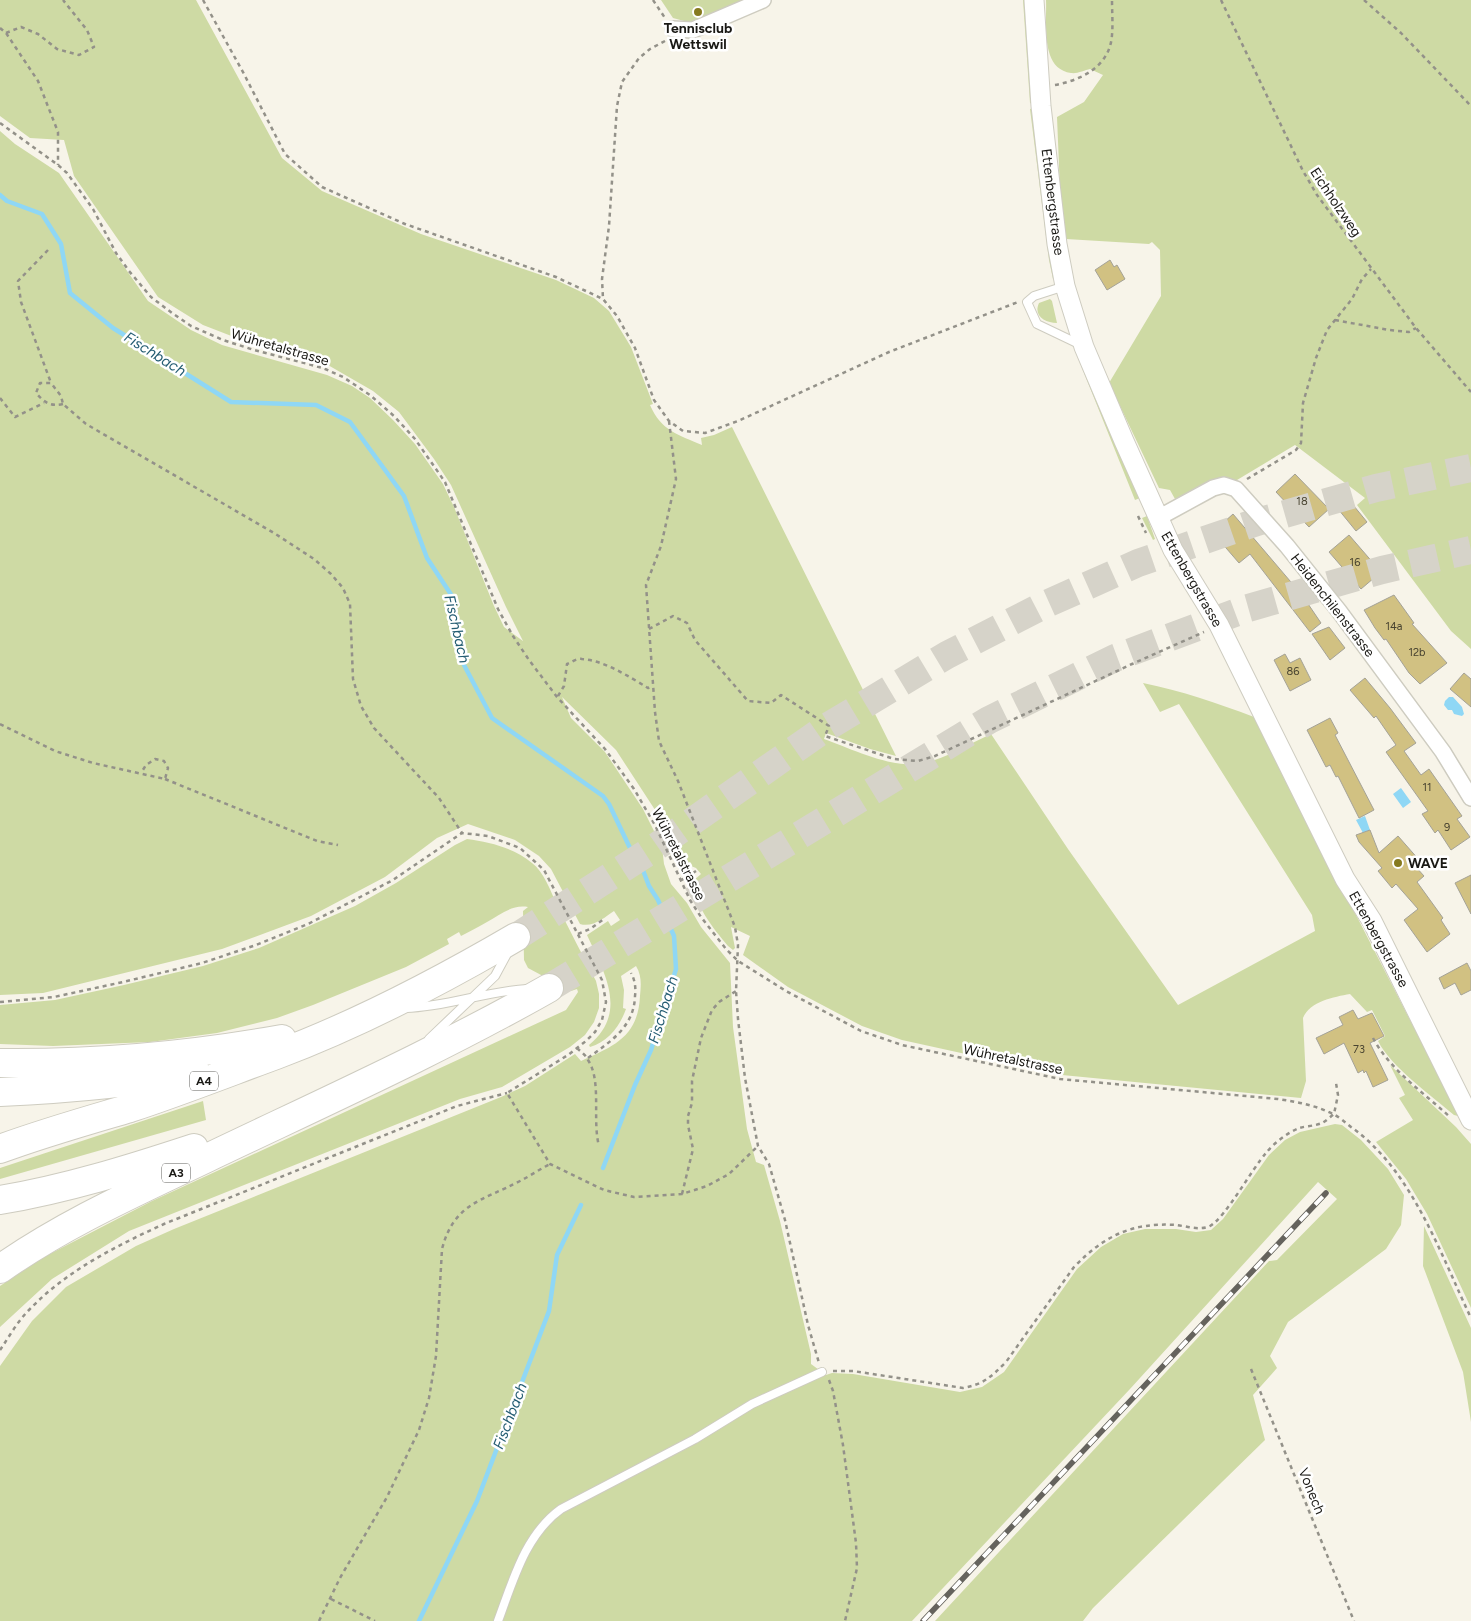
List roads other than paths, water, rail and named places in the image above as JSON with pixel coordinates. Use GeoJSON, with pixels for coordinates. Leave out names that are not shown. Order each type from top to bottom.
{"type":"FeatureCollection","features":[{"type":"Feature","properties":{"kind":"highway"},"geometry":{"type":"LineString","coordinates":[[0,1092],[128,1081],[179,1074],[278,1054],[381,1009],[449,976],[516,937]]}},
{"type":"Feature","properties":{"kind":"highway","name":"A3"},"geometry":{"type":"LineString","coordinates":[[0,1269],[20,1255],[77,1222],[406,1063],[478,1027],[549,988]]}},
{"type":"Feature","properties":{"kind":"highway"},"geometry":{"type":"LineString","coordinates":[[0,1062],[44,1063],[170,1056],[226,1049],[340,1027]]}},
{"type":"Feature","properties":{"kind":"highway","name":"A4"},"geometry":{"type":"LineString","coordinates":[[0,1149],[130,1107],[278,1054]]}},
{"type":"Feature","properties":{"kind":"highway","name":"A3"},"geometry":{"type":"LineString","coordinates":[[0,1200],[67,1186],[154,1162],[357,1086]]}},
{"type":"Feature","properties":{"kind":"street"},"geometry":{"type":"LineString","coordinates":[[673,29],[693,30],[763,0]]}},
{"type":"Feature","properties":{"kind":"street","name":"Ettenbergstrasse"},"geometry":{"type":"LineString","coordinates":[[1034,0],[1039,87],[1057,244],[1065,286],[1084,347],[1173,550],[1219,625],[1345,879],[1372,921],[1462,1119]]}},
{"type":"Feature","properties":{"kind":"street","name":"Heidenchilenstrasse"},"geometry":{"type":"LineString","coordinates":[[1158,518],[1213,488],[1224,485],[1236,490],[1287,546],[1339,611],[1443,752],[1471,798]]}},
{"type":"Feature","properties":{"kind":"lane"},"geometry":{"type":"LineString","coordinates":[[1065,286],[1034,296],[1027,302],[1037,324],[1084,347]]}},
{"type":"Feature","properties":{"kind":"lane"},"geometry":{"type":"LineString","coordinates":[[406,1063],[494,976],[516,937]]}},
{"type":"Feature","properties":{"kind":"lane"},"geometry":{"type":"LineString","coordinates":[[381,1009],[427,1007],[507,990],[549,988]]}},
{"type":"Feature","properties":{"kind":"lane"},"geometry":{"type":"LineString","coordinates":[[498,1621],[530,1544],[550,1517],[561,1509],[695,1440],[752,1404],[822,1372]]}},
{"type":"Feature","properties":{"kind":"water"},"geometry":{"type":"Polygon","coordinates":[[[1449,697],[1453,697],[1462,707],[1464,714],[1462,716],[1454,714],[1452,710],[1448,710],[1444,705],[1449,697]]]}},
{"type":"Feature","properties":{"kind":"water"},"geometry":{"type":"Polygon","coordinates":[[[1401,788],[1411,802],[1403,808],[1393,794],[1401,788]]]}},
{"type":"Feature","properties":{"kind":"water"},"geometry":{"type":"Polygon","coordinates":[[[1365,816],[1370,830],[1363,833],[1356,820],[1365,816]]]}},
{"type":"Feature","properties":{"kind":"waterway","name":"Fischbach"},"geometry":{"type":"LineString","coordinates":[[0,195],[7,201],[42,214],[61,244],[70,293],[113,328],[231,402],[316,405],[350,422],[404,496],[427,558],[452,596],[464,665],[492,718],[603,796],[609,804],[629,846],[641,865],[649,886],[658,900],[674,936],[676,969],[651,1050],[635,1085],[603,1168]]}},
{"type":"Feature","properties":{"kind":"waterway","name":"Fischbach"},"geometry":{"type":"LineString","coordinates":[[419,1621],[477,1501],[549,1311],[557,1255],[581,1205]]}},
{"type":"Feature","properties":{"kind":"tunnel"},"geometry":{"type":"LineString","coordinates":[[516,937],[650,851],[827,727],[947,655],[1042,606],[1138,563],[1257,522],[1376,488],[1471,468]]}},
{"type":"Feature","properties":{"kind":"tunnel"},"geometry":{"type":"LineString","coordinates":[[549,988],[989,720],[1115,658],[1248,608],[1382,570],[1471,550]]}},
{"type":"Feature","properties":{"kind":"railway"},"geometry":{"type":"LineString","coordinates":[[923,1621],[1326,1193]]}},
{"type":"Feature","properties":{"kind":"place","name":"Tennisclub Wettswil"},"geometry":{"type":"Point","coordinates":[698,12]}},
{"type":"Feature","properties":{"kind":"place","name":"WAVE"},"geometry":{"type":"Point","coordinates":[1398,863]}}]}
